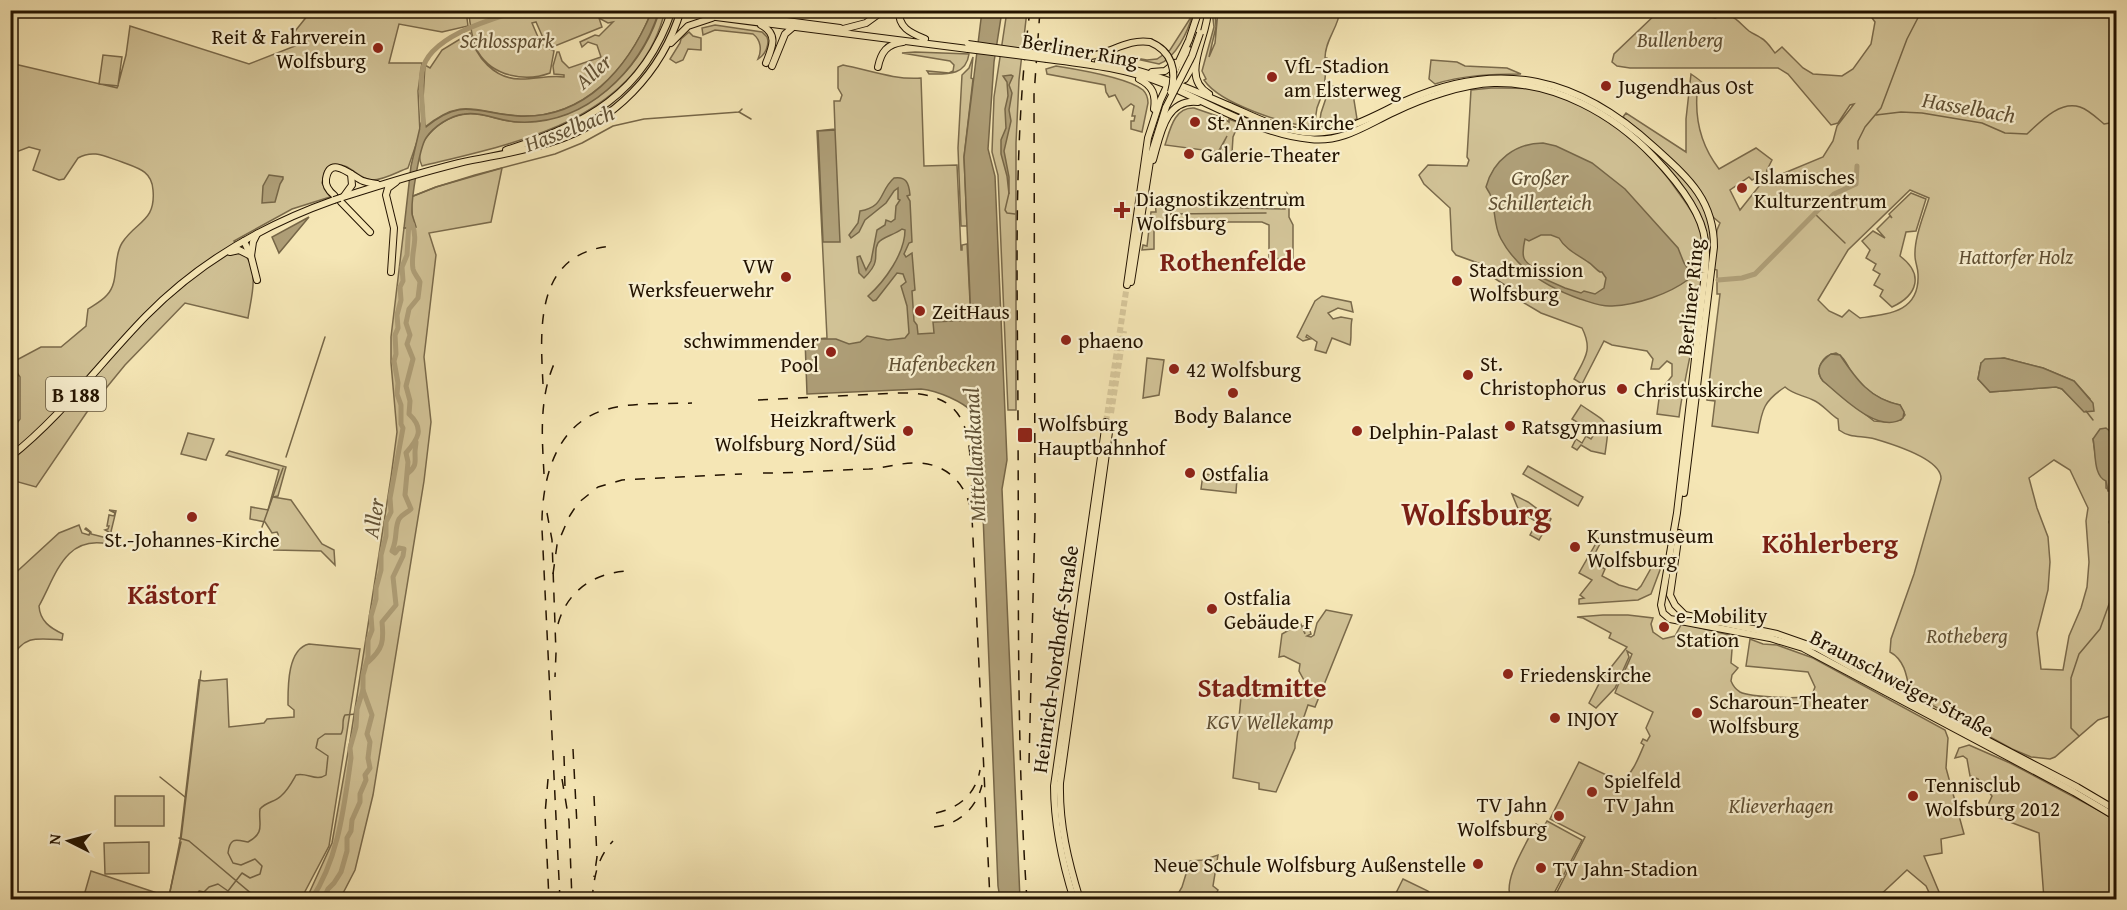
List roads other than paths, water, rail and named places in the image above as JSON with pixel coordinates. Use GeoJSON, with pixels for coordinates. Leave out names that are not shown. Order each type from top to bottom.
{"type":"FeatureCollection","features":[{"type":"Feature","properties":{"kind":"main road","name":"B 188"},"geometry":{"type":"LineString","coordinates":[[541,142],[591,115],[624,89],[641,70],[654,50],[672,10]]}},
{"type":"Feature","properties":{"kind":"main road","name":"Berliner Ring"},"geometry":{"type":"LineString","coordinates":[[704,10],[925,39],[968,47]]}},
{"type":"Feature","properties":{"kind":"main road"},"geometry":{"type":"LineString","coordinates":[[726,10],[735,15]]}},
{"type":"Feature","properties":{"kind":"main road"},"geometry":{"type":"LineString","coordinates":[[843,29],[860,26],[884,10]]}},
{"type":"Feature","properties":{"kind":"main road"},"geometry":{"type":"LineString","coordinates":[[900,10],[901,22],[907,30],[925,39]]}},
{"type":"Feature","properties":{"kind":"main road"},"geometry":{"type":"LineString","coordinates":[[1196,59],[1170,107],[1153,146],[1129,285],[1144,154],[1153,119],[1163,93],[1174,85],[1185,79],[1187,73],[1197,43],[1200,19],[1198,10]]}},
{"type":"Feature","properties":{"kind":"main road"},"geometry":{"type":"LineString","coordinates":[[1174,85],[1186,48],[1206,10]]}},
{"type":"Feature","properties":{"kind":"main road"},"geometry":{"type":"LineString","coordinates":[[1206,10],[1205,32],[1194,71],[1197,83],[1205,92],[1224,104]]}},
{"type":"Feature","properties":{"kind":"main road","name":"B 188"},"geometry":{"type":"LineString","coordinates":[[10,457],[60,412],[153,310],[204,266],[286,218],[337,199],[420,173],[574,134],[612,111],[642,83],[675,29],[680,11]]}},
{"type":"Feature","properties":{"kind":"main road","name":"Berliner Ring"},"geometry":{"type":"LineString","coordinates":[[680,11],[1047,57],[1103,67],[1174,85],[1291,130],[1320,133],[1355,125],[1432,91],[1481,79],[1515,78],[1559,87],[1619,126],[1650,153],[1683,193],[1703,230],[1706,255],[1690,423]]}},
{"type":"Feature","properties":{"kind":"main road"},"geometry":{"type":"LineString","coordinates":[[659,57],[683,30],[695,23],[716,17]]}},
{"type":"Feature","properties":{"kind":"main road"},"geometry":{"type":"LineString","coordinates":[[1174,85],[1200,19]]}},
{"type":"Feature","properties":{"kind":"main road"},"geometry":{"type":"LineString","coordinates":[[755,22],[768,29],[773,37],[769,65],[786,32],[794,27]]}},
{"type":"Feature","properties":{"kind":"main road"},"geometry":{"type":"LineString","coordinates":[[878,67],[882,53],[887,48],[894,43],[912,41]]}},
{"type":"Feature","properties":{"kind":"main road"},"geometry":{"type":"LineString","coordinates":[[1064,57],[1098,56],[1138,41],[1150,42],[1161,48],[1169,57],[1174,73],[1170,107],[1148,172]]}},
{"type":"Feature","properties":{"kind":"main road"},"geometry":{"type":"LineString","coordinates":[[1146,72],[1160,72],[1170,68],[1186,48]]}},
{"type":"Feature","properties":{"kind":"main road","name":"Berliner Ring"},"geometry":{"type":"LineString","coordinates":[[1047,57],[1064,57],[1146,72],[1211,105],[1303,139],[1322,140],[1348,135],[1423,100],[1479,85],[1496,83],[1537,88],[1580,99],[1609,111],[1645,138],[1692,183],[1709,212],[1713,227],[1714,247],[1690,423]]}},
{"type":"Feature","properties":{"kind":"main road"},"geometry":{"type":"LineString","coordinates":[[1182,66],[1184,72],[1187,73]]}},
{"type":"Feature","properties":{"kind":"main road"},"geometry":{"type":"LineString","coordinates":[[1103,67],[1139,79],[1151,87],[1155,98],[1153,119]]}},
{"type":"Feature","properties":{"kind":"main road"},"geometry":{"type":"LineString","coordinates":[[1174,85],[1248,114]]}},
{"type":"Feature","properties":{"kind":"main road"},"geometry":{"type":"LineString","coordinates":[[1160,101],[1165,98],[1170,99],[1174,104],[1170,107]]}},
{"type":"Feature","properties":{"kind":"main road"},"geometry":{"type":"LineString","coordinates":[[1170,107],[1186,101],[1211,105]]}},
{"type":"Feature","properties":{"kind":"main road"},"geometry":{"type":"LineString","coordinates":[[370,231],[337,199],[326,184],[328,173],[335,168],[342,168],[364,182],[384,184]]}},
{"type":"Feature","properties":{"kind":"main road"},"geometry":{"type":"LineString","coordinates":[[337,199],[350,190],[351,173]]}},
{"type":"Feature","properties":{"kind":"main road"},"geometry":{"type":"LineString","coordinates":[[390,272],[394,228],[386,195],[388,188],[404,178]]}},
{"type":"Feature","properties":{"kind":"main road"},"geometry":{"type":"LineString","coordinates":[[350,210],[357,224]]}},
{"type":"Feature","properties":{"kind":"main road"},"geometry":{"type":"LineString","coordinates":[[251,256],[253,242],[258,233]]}},
{"type":"Feature","properties":{"kind":"main road"},"geometry":{"type":"LineString","coordinates":[[244,241],[251,256],[257,280]]}},
{"type":"Feature","properties":{"kind":"main road"},"geometry":{"type":"LineString","coordinates":[[225,253],[239,250],[251,256]]}},
{"type":"Feature","properties":{"kind":"main road","name":"Heinrich-Nordhoff-Straße"},"geometry":{"type":"LineString","coordinates":[[1074,900],[1059,846],[1054,814],[1054,786],[1108,422],[1060,783],[1063,836],[1068,863],[1080,900]]}},
{"type":"Feature","properties":{"kind":"main road","name":"Braunschweiger Straße"},"geometry":{"type":"LineString","coordinates":[[1690,423],[1664,584],[1662,610],[1670,619],[1776,640],[1815,653],[2074,792],[2116,817]]}},
{"type":"Feature","properties":{"kind":"main road","name":"Braunschweiger Straße"},"geometry":{"type":"LineString","coordinates":[[1690,423],[1670,595],[1675,605],[1685,615],[1778,634],[1817,648],[2116,810]]}},
{"type":"Feature","properties":{"kind":"water"},"geometry":{"type":"Polygon","coordinates":[[[652,11],[659,11],[639,54],[607,90],[588,104],[543,121],[512,122],[478,114],[464,114],[448,119],[433,129],[423,144],[416,175],[412,214],[416,227],[404,228],[411,166],[421,123],[424,123],[426,127],[450,112],[470,109],[517,116],[541,115],[583,100],[617,70],[642,32],[652,11]]]}},
{"type":"Feature","properties":{"kind":"water","name":"Hafenbecken"},"geometry":{"type":"Polygon","coordinates":[[[982,11],[1002,11],[994,62],[988,149],[995,176],[1007,460],[1002,489],[1020,899],[1000,899],[998,886],[982,490],[976,465],[974,413],[949,397],[921,389],[807,394],[805,339],[836,339],[849,344],[860,342],[867,336],[888,340],[905,338],[909,333],[907,306],[901,286],[906,282],[903,274],[897,273],[876,300],[873,301],[868,296],[893,266],[902,248],[905,230],[902,229],[878,243],[874,264],[864,278],[859,273],[857,257],[860,256],[866,270],[871,261],[877,230],[885,225],[886,220],[891,222],[895,219],[896,206],[900,200],[898,199],[898,188],[886,203],[865,220],[859,232],[851,238],[849,235],[858,223],[860,211],[874,206],[894,178],[904,179],[910,191],[910,195],[907,196],[910,201],[912,242],[909,243],[904,254],[906,257],[912,253],[915,290],[912,291],[914,321],[918,334],[934,333],[933,322],[971,320],[964,157],[982,11]]]}},
{"type":"Feature","properties":{"kind":"water"},"geometry":{"type":"Polygon","coordinates":[[[1003,76],[1013,76],[1009,85],[1012,93],[1009,110],[1011,121],[1004,151],[1009,177],[1009,194],[1001,154],[1001,140],[1006,128],[1005,109],[1008,96],[1007,82],[1003,76]]]}},
{"type":"Feature","properties":{"kind":"water"},"geometry":{"type":"Polygon","coordinates":[[[835,130],[840,242],[823,242],[818,131],[835,130]]]}},
{"type":"Feature","properties":{"kind":"water","name":"Großer Schillerteich"},"geometry":{"type":"Polygon","coordinates":[[[1543,143],[1556,146],[1592,163],[1625,189],[1678,248],[1690,272],[1689,279],[1652,298],[1608,306],[1568,294],[1546,283],[1525,268],[1501,239],[1492,199],[1486,187],[1489,177],[1500,161],[1515,150],[1543,143]],[[1541,235],[1529,241],[1525,239],[1523,255],[1540,277],[1581,293],[1584,291],[1595,294],[1604,288],[1606,278],[1602,272],[1568,249],[1559,238],[1541,235]]]}},
{"type":"Feature","properties":{"kind":"water"},"geometry":{"type":"Polygon","coordinates":[[[269,175],[283,177],[283,179],[275,202],[262,203],[263,186],[269,175]]]}},
{"type":"Feature","properties":{"kind":"water"},"geometry":{"type":"Polygon","coordinates":[[[309,217],[279,253],[272,237],[309,217]]]}},
{"type":"Feature","properties":{"kind":"water"},"geometry":{"type":"Polygon","coordinates":[[[1831,354],[1840,355],[1858,380],[1872,393],[1900,405],[1904,412],[1903,418],[1893,422],[1883,422],[1872,418],[1849,404],[1823,381],[1819,369],[1831,354]]]}},
{"type":"Feature","properties":{"kind":"water"},"geometry":{"type":"Polygon","coordinates":[[[2004,358],[2043,368],[2074,381],[2093,403],[2094,411],[2084,412],[2062,389],[2056,387],[1990,392],[1978,379],[1981,363],[1985,359],[2004,358]]]}},
{"type":"Feature","properties":{"kind":"water"},"geometry":{"type":"Polygon","coordinates":[[[2106,428],[2112,433],[2111,491],[2108,491],[2106,481],[2097,469],[2093,439],[2100,429],[2106,428]]]}},
{"type":"Feature","properties":{"kind":"waterway","name":"Aller"},"geometry":{"type":"LineString","coordinates":[[423,128],[422,72],[426,60],[435,49],[462,31],[521,10]]}},
{"type":"Feature","properties":{"kind":"waterway"},"geometry":{"type":"LineString","coordinates":[[1858,149],[1858,141],[1865,127],[1881,108],[1907,39],[1922,10]]}},
{"type":"Feature","properties":{"kind":"waterway","name":"Hasselbach"},"geometry":{"type":"LineString","coordinates":[[1876,115],[1901,112],[1922,113],[1982,123],[2005,133],[2027,134],[2051,113],[2073,106],[2087,110],[2104,124],[2116,122]]}},
{"type":"Feature","properties":{"kind":"waterway","name":"Hasselbach"},"geometry":{"type":"LineString","coordinates":[[413,196],[475,175],[555,154],[582,143],[613,126],[644,119],[739,112],[742,109]]}},
{"type":"Feature","properties":{"kind":"waterway"},"geometry":{"type":"LineString","coordinates":[[739,112],[751,119]]}},
{"type":"Feature","properties":{"kind":"waterway","name":"Hasselbach"},"geometry":{"type":"LineString","coordinates":[[1718,280],[1742,278],[1755,274],[1834,194],[1856,184],[1857,166]]}},
{"type":"Feature","properties":{"kind":"waterway","name":"Hasselbach"},"geometry":{"type":"LineString","coordinates":[[1009,193],[1005,210],[1007,213],[1015,214]]}},
{"type":"Feature","properties":{"kind":"waterway","name":"Hasselbach"},"geometry":{"type":"LineString","coordinates":[[1170,214],[1266,213]]}},
{"type":"Feature","properties":{"kind":"waterway"},"geometry":{"type":"LineString","coordinates":[[1814,213],[1845,243]]}},
{"type":"Feature","properties":{"kind":"waterway","name":"Aller"},"geometry":{"type":"LineString","coordinates":[[311,900],[328,867],[343,813],[351,758],[350,748],[363,690],[368,640],[372,630],[371,616],[381,570],[386,522],[391,512],[390,498],[403,428],[394,361],[395,335],[401,300],[400,287],[403,281],[402,267],[407,255],[409,221]]}},
{"type":"Feature","properties":{"kind":"waterway"},"geometry":{"type":"LineString","coordinates":[[368,662],[377,653],[381,644],[382,622],[396,605],[393,577],[404,549],[399,548],[395,553],[392,551],[399,519],[411,509],[405,495],[408,462],[406,453],[414,443],[418,429],[409,414],[410,401],[406,386],[413,359],[407,344],[410,335],[406,323],[409,309],[418,298],[420,282],[413,269],[415,236],[412,224]]}},
{"type":"Feature","properties":{"kind":"waterway"},"geometry":{"type":"LineString","coordinates":[[286,457],[325,337]]}},
{"type":"Feature","properties":{"kind":"waterway"},"geometry":{"type":"LineString","coordinates":[[2086,411],[2093,420]]}},
{"type":"Feature","properties":{"kind":"waterway"},"geometry":{"type":"LineString","coordinates":[[408,473],[415,464],[416,442]]}},
{"type":"Feature","properties":{"kind":"waterway"},"geometry":{"type":"LineString","coordinates":[[262,527],[283,468]]}},
{"type":"Feature","properties":{"kind":"waterway"},"geometry":{"type":"LineString","coordinates":[[2111,490],[2116,502]]}},
{"type":"Feature","properties":{"kind":"waterway"},"geometry":{"type":"LineString","coordinates":[[2079,736],[2071,728],[2071,678],[2079,654],[2100,629],[2116,585]]}},
{"type":"Feature","properties":{"kind":"waterway"},"geometry":{"type":"LineString","coordinates":[[181,839],[201,671]]}},
{"type":"Feature","properties":{"kind":"waterway"},"geometry":{"type":"LineString","coordinates":[[323,900],[341,872],[352,820],[360,802],[360,794],[366,780],[365,775],[370,768],[368,758],[370,742],[367,734],[372,715],[363,690]]}},
{"type":"Feature","properties":{"kind":"waterway"},"geometry":{"type":"LineString","coordinates":[[202,900],[197,895],[199,891],[204,892],[209,887],[218,884],[228,891],[242,873],[250,878],[260,874],[262,866],[255,859],[241,865],[233,863],[228,853],[230,844],[235,840],[248,842],[257,835],[260,827],[260,809],[279,798],[296,775],[319,778],[326,775],[328,756],[316,748],[318,739],[325,734],[341,734],[345,715],[356,714]]}},
{"type":"Feature","properties":{"kind":"waterway"},"geometry":{"type":"LineString","coordinates":[[160,777],[185,797]]}},
{"type":"Feature","properties":{"kind":"waterway"},"geometry":{"type":"LineString","coordinates":[[179,838],[189,841],[259,900]]}},
{"type":"Feature","properties":{"kind":"waterway"},"geometry":{"type":"LineString","coordinates":[[168,900],[181,842]]}},
{"type":"Feature","properties":{"kind":"tunnel"},"geometry":{"type":"LineString","coordinates":[[1106,422],[1127,285]]}},
{"type":"Feature","properties":{"kind":"tunnel"},"geometry":{"type":"LineString","coordinates":[[1111,413],[1124,331]]}},
{"type":"Feature","properties":{"kind":"railway"},"geometry":{"type":"LineString","coordinates":[[1027,900],[1023,842],[1018,608],[1017,274],[1018,168],[1024,63],[1030,10]]}},
{"type":"Feature","properties":{"kind":"railway"},"geometry":{"type":"LineString","coordinates":[[1029,763],[1035,517],[1034,95],[1040,10]]}},
{"type":"Feature","properties":{"kind":"railway"},"geometry":{"type":"LineString","coordinates":[[543,384],[543,317],[556,277],[568,262],[587,252],[612,246]]}},
{"type":"Feature","properties":{"kind":"railway"},"geometry":{"type":"LineString","coordinates":[[544,474],[542,432],[544,404],[554,364]]}},
{"type":"Feature","properties":{"kind":"railway"},"geometry":{"type":"LineString","coordinates":[[758,400],[900,393],[925,395],[943,401],[955,411],[963,424],[968,440],[972,499]]}},
{"type":"Feature","properties":{"kind":"railway"},"geometry":{"type":"LineString","coordinates":[[560,900],[542,529],[544,492],[548,473],[564,440],[575,426],[590,416],[608,409],[629,405],[692,403]]}},
{"type":"Feature","properties":{"kind":"railway"},"geometry":{"type":"LineString","coordinates":[[763,473],[869,469],[909,463],[927,464],[946,471],[961,486],[966,495],[972,517],[990,900]]}},
{"type":"Feature","properties":{"kind":"railway"},"geometry":{"type":"LineString","coordinates":[[553,574],[557,545],[569,517],[578,503],[598,487],[622,480],[742,474]]}},
{"type":"Feature","properties":{"kind":"railway"},"geometry":{"type":"LineString","coordinates":[[547,513],[552,540],[555,677]]}},
{"type":"Feature","properties":{"kind":"railway"},"geometry":{"type":"LineString","coordinates":[[558,624],[568,602],[584,586],[604,575],[627,571]]}},
{"type":"Feature","properties":{"kind":"railway"},"geometry":{"type":"LineString","coordinates":[[573,749],[577,825]]}},
{"type":"Feature","properties":{"kind":"railway"},"geometry":{"type":"LineString","coordinates":[[564,756],[565,787]]}},
{"type":"Feature","properties":{"kind":"railway"},"geometry":{"type":"LineString","coordinates":[[936,813],[945,811],[966,798],[975,786],[980,770]]}},
{"type":"Feature","properties":{"kind":"railway"},"geometry":{"type":"LineString","coordinates":[[548,779],[545,814],[549,900]]}},
{"type":"Feature","properties":{"kind":"railway"},"geometry":{"type":"LineString","coordinates":[[562,779],[569,821],[572,900]]}},
{"type":"Feature","properties":{"kind":"railway"},"geometry":{"type":"LineString","coordinates":[[934,827],[951,823],[965,814],[971,808],[982,785]]}},
{"type":"Feature","properties":{"kind":"railway"},"geometry":{"type":"LineString","coordinates":[[594,796],[597,857],[594,877]]}},
{"type":"Feature","properties":{"kind":"railway"},"geometry":{"type":"LineString","coordinates":[[592,900],[597,868],[603,854],[613,841]]}},
{"type":"Feature","properties":{"kind":"place","name":"Reit & Fahrverein Wolfsburg"},"geometry":{"type":"Point","coordinates":[378,48]}},
{"type":"Feature","properties":{"kind":"place","name":"VfL-Stadion am Elsterweg"},"geometry":{"type":"Point","coordinates":[1272,77]}},
{"type":"Feature","properties":{"kind":"place","name":"Jugendhaus Ost"},"geometry":{"type":"Point","coordinates":[1606,86]}},
{"type":"Feature","properties":{"kind":"place","name":"St. Annen Kirche"},"geometry":{"type":"Point","coordinates":[1195,122]}},
{"type":"Feature","properties":{"kind":"place","name":"Galerie-Theater"},"geometry":{"type":"Point","coordinates":[1189,154]}},
{"type":"Feature","properties":{"kind":"place","name":"Islamisches Kulturzentrum"},"geometry":{"type":"Point","coordinates":[1742,188]}},
{"type":"Feature","properties":{"kind":"place","name":"Diagnostikzentrum Wolfsburg"},"geometry":{"type":"Point","coordinates":[1122,210]}},
{"type":"Feature","properties":{"kind":"place","name":"VW Werksfeuerwehr"},"geometry":{"type":"Point","coordinates":[786,277]}},
{"type":"Feature","properties":{"kind":"place","name":"Stadtmission Wolfsburg"},"geometry":{"type":"Point","coordinates":[1457,281]}},
{"type":"Feature","properties":{"kind":"place","name":"ZeitHaus"},"geometry":{"type":"Point","coordinates":[920,311]}},
{"type":"Feature","properties":{"kind":"place","name":"phaeno"},"geometry":{"type":"Point","coordinates":[1066,340]}},
{"type":"Feature","properties":{"kind":"place","name":"schwimmender Pool"},"geometry":{"type":"Point","coordinates":[831,352]}},
{"type":"Feature","properties":{"kind":"place","name":"42 Wolfsburg"},"geometry":{"type":"Point","coordinates":[1174,369]}},
{"type":"Feature","properties":{"kind":"place","name":"St. Christophorus"},"geometry":{"type":"Point","coordinates":[1468,375]}},
{"type":"Feature","properties":{"kind":"place","name":"Christuskirche"},"geometry":{"type":"Point","coordinates":[1622,389]}},
{"type":"Feature","properties":{"kind":"place","name":"Body Balance"},"geometry":{"type":"Point","coordinates":[1233,393]}},
{"type":"Feature","properties":{"kind":"place","name":"Ratsgymnasium"},"geometry":{"type":"Point","coordinates":[1510,426]}},
{"type":"Feature","properties":{"kind":"place","name":"Heizkraftwerk Wolfsburg Nord/Süd"},"geometry":{"type":"Point","coordinates":[908,431]}},
{"type":"Feature","properties":{"kind":"place","name":"Delphin-Palast"},"geometry":{"type":"Point","coordinates":[1357,431]}},
{"type":"Feature","properties":{"kind":"place","name":"Wolfsburg Hauptbahnhof"},"geometry":{"type":"Point","coordinates":[1025,435]}},
{"type":"Feature","properties":{"kind":"place","name":"Ostfalia"},"geometry":{"type":"Point","coordinates":[1190,473]}},
{"type":"Feature","properties":{"kind":"place","name":"St.-Johannes-Kirche"},"geometry":{"type":"Point","coordinates":[192,517]}},
{"type":"Feature","properties":{"kind":"place","name":"Kunstmuseum Wolfsburg"},"geometry":{"type":"Point","coordinates":[1575,547]}},
{"type":"Feature","properties":{"kind":"place","name":"Ostfalia Gebäude F"},"geometry":{"type":"Point","coordinates":[1212,609]}},
{"type":"Feature","properties":{"kind":"place","name":"e-Mobility Station"},"geometry":{"type":"Point","coordinates":[1664,627]}},
{"type":"Feature","properties":{"kind":"place","name":"Friedenskirche"},"geometry":{"type":"Point","coordinates":[1508,674]}},
{"type":"Feature","properties":{"kind":"place","name":"Scharoun-Theater Wolfsburg"},"geometry":{"type":"Point","coordinates":[1697,713]}},
{"type":"Feature","properties":{"kind":"place","name":"INJOY"},"geometry":{"type":"Point","coordinates":[1555,718]}},
{"type":"Feature","properties":{"kind":"place","name":"Spielfeld TV Jahn"},"geometry":{"type":"Point","coordinates":[1592,792]}},
{"type":"Feature","properties":{"kind":"place","name":"Tennisclub Wolfsburg 2012"},"geometry":{"type":"Point","coordinates":[1913,796]}},
{"type":"Feature","properties":{"kind":"place","name":"TV Jahn Wolfsburg"},"geometry":{"type":"Point","coordinates":[1559,816]}},
{"type":"Feature","properties":{"kind":"place","name":"Neue Schule Wolfsburg Außenstelle"},"geometry":{"type":"Point","coordinates":[1478,864]}},
{"type":"Feature","properties":{"kind":"place","name":"TV Jahn-Stadion"},"geometry":{"type":"Point","coordinates":[1541,868]}},
{"type":"Feature","properties":{"kind":"district","name":"Rothenfelde"},"geometry":{"type":"Point","coordinates":[1233,261]}},
{"type":"Feature","properties":{"kind":"district","name":"Wolfsburg"},"geometry":{"type":"Point","coordinates":[1476,513]}},
{"type":"Feature","properties":{"kind":"district","name":"Köhlerberg"},"geometry":{"type":"Point","coordinates":[1830,543]}},
{"type":"Feature","properties":{"kind":"district","name":"Kästorf"},"geometry":{"type":"Point","coordinates":[172,594]}},
{"type":"Feature","properties":{"kind":"district","name":"Stadtmitte"},"geometry":{"type":"Point","coordinates":[1262,687]}},
{"type":"Feature","properties":{"kind":"park label","name":"Bullenberg"},"geometry":{"type":"Point","coordinates":[1680,39]}},
{"type":"Feature","properties":{"kind":"park label","name":"Schlosspark"},"geometry":{"type":"Point","coordinates":[507,40]}},
{"type":"Feature","properties":{"kind":"park label","name":"Hattorfer Holz"},"geometry":{"type":"Point","coordinates":[2016,256]}},
{"type":"Feature","properties":{"kind":"park label","name":"Rotheberg"},"geometry":{"type":"Point","coordinates":[1967,635]}},
{"type":"Feature","properties":{"kind":"park label","name":"KGV Wellekamp"},"geometry":{"type":"Point","coordinates":[1270,721]}},
{"type":"Feature","properties":{"kind":"park label","name":"Klieverhagen"},"geometry":{"type":"Point","coordinates":[1781,805]}},
{"type":"Feature","properties":{"kind":"water label","name":"Mittellandkanal"},"geometry":{"type":"Point","coordinates":[974,455]}}]}
